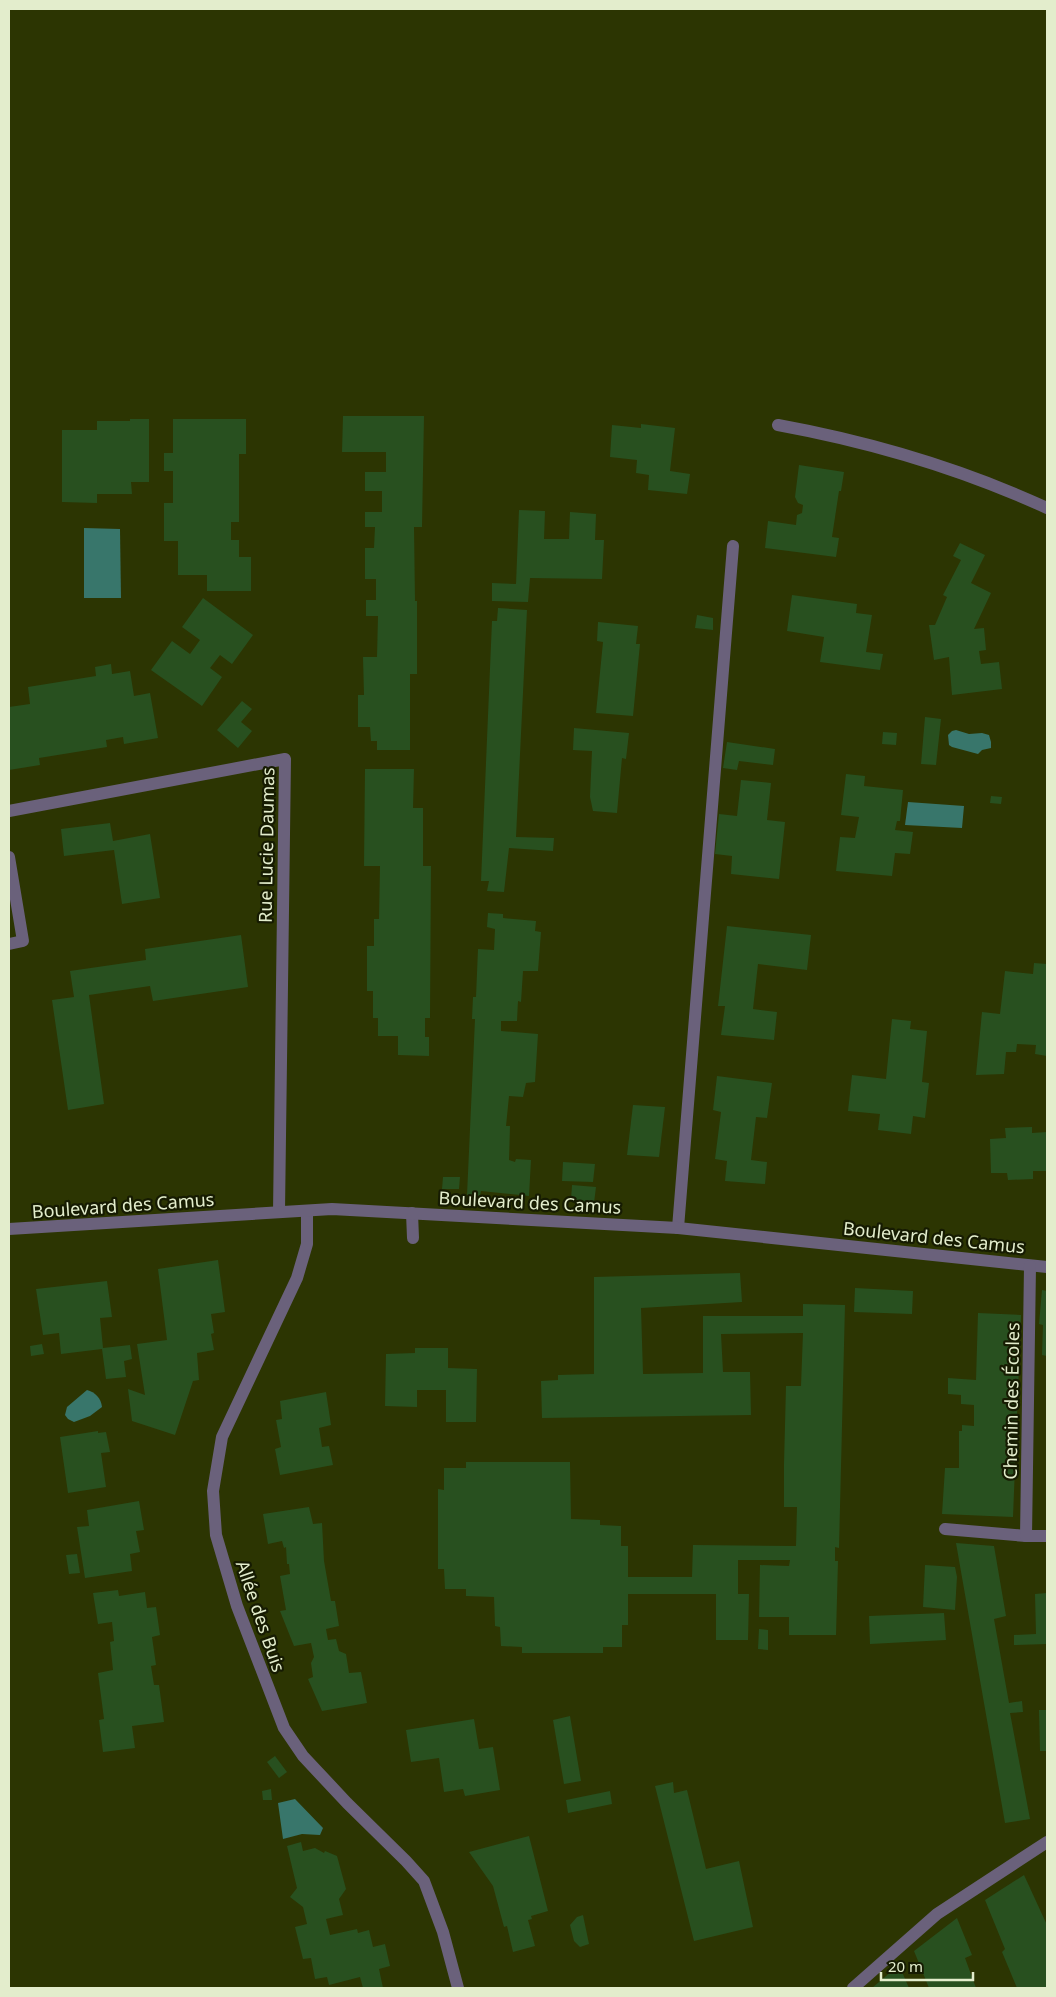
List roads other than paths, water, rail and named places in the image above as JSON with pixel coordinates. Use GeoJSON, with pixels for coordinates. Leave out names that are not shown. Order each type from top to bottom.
{"type":"FeatureCollection","features":[{"type":"Feature","properties":{"kind":"street"},"geometry":{"type":"LineString","coordinates":[[778,425],[834,435],[938,466],[1047,508]]}},
{"type":"Feature","properties":{"kind":"street"},"geometry":{"type":"LineString","coordinates":[[678,1228],[733,546]]}},
{"type":"Feature","properties":{"kind":"street","name":"Rue Lucie Daumas"},"geometry":{"type":"LineString","coordinates":[[9,811],[285,759],[279,1212]]}},
{"type":"Feature","properties":{"kind":"street"},"geometry":{"type":"LineString","coordinates":[[9,857],[23,941],[9,944]]}},
{"type":"Feature","properties":{"kind":"street","name":"Boulevard des Camus"},"geometry":{"type":"LineString","coordinates":[[9,1229],[332,1209],[678,1228],[929,1253],[1047,1267]]}},
{"type":"Feature","properties":{"kind":"street","name":"Allée des Buis"},"geometry":{"type":"LineString","coordinates":[[307,1211],[307,1244],[298,1278],[222,1437],[213,1491],[216,1534],[237,1606],[284,1728],[303,1756],[424,1881],[443,1932],[458,1988]]}},
{"type":"Feature","properties":{"kind":"street"},"geometry":{"type":"LineString","coordinates":[[412,1214],[412,1238]]}},
{"type":"Feature","properties":{"kind":"street","name":"Chemin des Écoles"},"geometry":{"type":"LineString","coordinates":[[1026,1536],[1030,1266]]}},
{"type":"Feature","properties":{"kind":"street"},"geometry":{"type":"LineString","coordinates":[[945,1529],[1047,1536]]}},
{"type":"Feature","properties":{"kind":"street"},"geometry":{"type":"LineString","coordinates":[[853,1988],[937,1914],[1047,1842]]}},
{"type":"Feature","properties":{"kind":"water"},"geometry":{"type":"Polygon","coordinates":[[[84,528],[120,529],[121,598],[84,598],[84,528]]]}},
{"type":"Feature","properties":{"kind":"water"},"geometry":{"type":"Polygon","coordinates":[[[956,730],[969,734],[982,733],[989,735],[991,748],[982,750],[978,754],[952,747],[949,745],[948,735],[956,730]]]}},
{"type":"Feature","properties":{"kind":"water"},"geometry":{"type":"Polygon","coordinates":[[[908,802],[964,806],[962,828],[905,825],[908,802]]]}},
{"type":"Feature","properties":{"kind":"water"},"geometry":{"type":"Polygon","coordinates":[[[87,1390],[97,1396],[102,1407],[90,1416],[74,1422],[68,1419],[65,1415],[67,1407],[87,1390]]]}},
{"type":"Feature","properties":{"kind":"water"},"geometry":{"type":"Polygon","coordinates":[[[295,1799],[323,1828],[320,1835],[302,1834],[283,1839],[278,1803],[295,1799]]]}}]}
